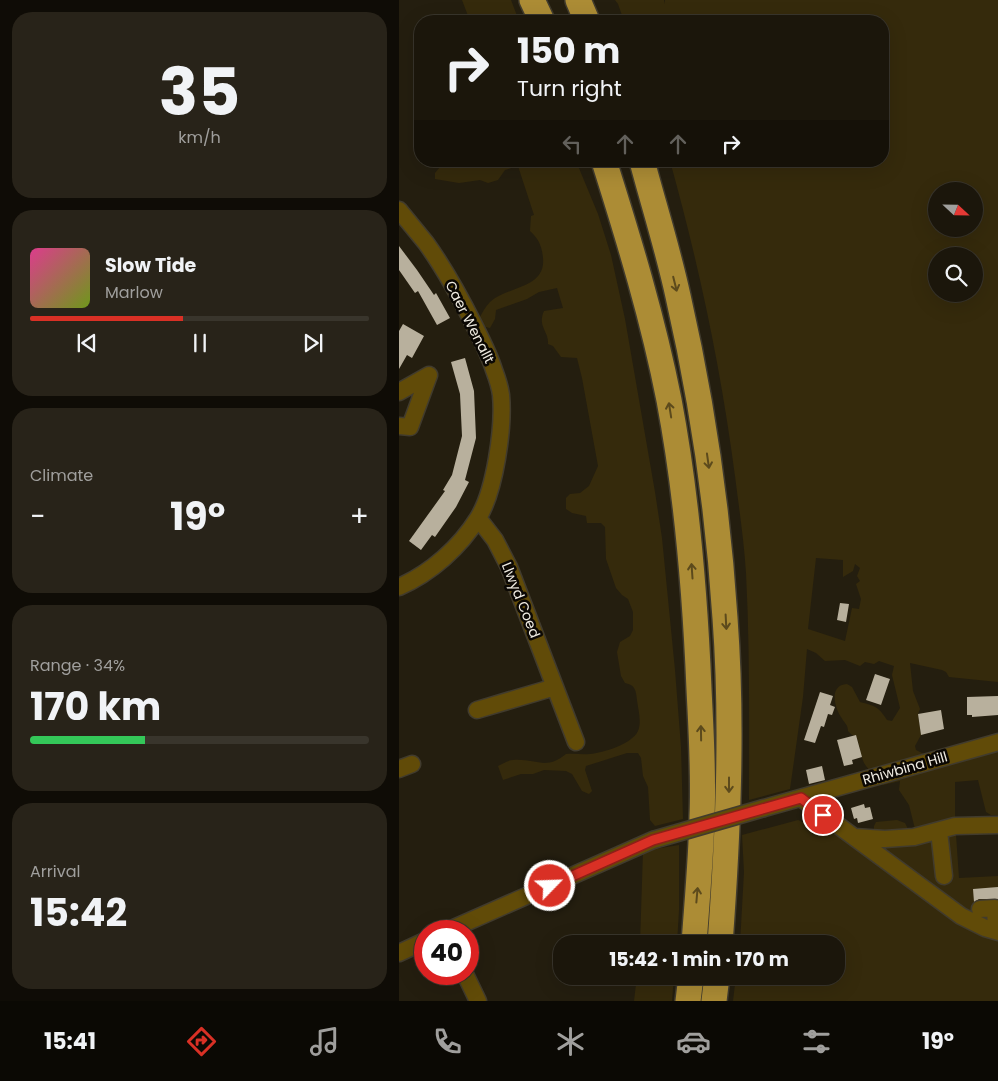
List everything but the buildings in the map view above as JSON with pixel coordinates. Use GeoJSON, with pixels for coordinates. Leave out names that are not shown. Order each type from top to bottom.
{"type":"FeatureCollection","features":[{"type":"Feature","properties":{"kind":"highway"},"geometry":{"type":"LineString","coordinates":[[532,0],[539,15]]}},
{"type":"Feature","properties":{"kind":"highway"},"geometry":{"type":"LineString","coordinates":[[550,0],[555,15]]}},
{"type":"Feature","properties":{"kind":"highway"},"geometry":{"type":"LineString","coordinates":[[578,0],[584,15]]}},
{"type":"Feature","properties":{"kind":"highway"},"geometry":{"type":"LineString","coordinates":[[596,0],[600,15]]}},
{"type":"Feature","properties":{"kind":"highway"},"geometry":{"type":"LineString","coordinates":[[607,167],[651,319],[669,400],[682,478],[697,637],[701,728],[702,815],[695,935]]}},
{"type":"Feature","properties":{"kind":"highway"},"geometry":{"type":"LineString","coordinates":[[639,167],[663,236]]}},
{"type":"Feature","properties":{"kind":"highway"},"geometry":{"type":"LineString","coordinates":[[644,167],[663,236],[689,346],[711,480],[725,618],[729,808],[721,935]]}},
{"type":"Feature","properties":{"kind":"highway"},"geometry":{"type":"LineString","coordinates":[[688,1001],[690,985]]}},
{"type":"Feature","properties":{"kind":"highway"},"geometry":{"type":"LineString","coordinates":[[714,1001],[716,985]]}},
{"type":"Feature","properties":{"kind":"street","name":"Caer Wenallt"},"geometry":{"type":"LineString","coordinates":[[399,210],[426,243],[453,286],[482,341],[501,395],[497,454],[485,503],[478,518],[456,546],[432,568],[399,587]]}},
{"type":"Feature","properties":{"kind":"street"},"geometry":{"type":"LineString","coordinates":[[399,392],[429,375],[410,427],[399,426]]}},
{"type":"Feature","properties":{"kind":"street","name":"Llwyd Coed"},"geometry":{"type":"LineString","coordinates":[[478,518],[495,540],[509,567],[576,742]]}},
{"type":"Feature","properties":{"kind":"street"},"geometry":{"type":"LineString","coordinates":[[477,710],[555,687]]}},
{"type":"Feature","properties":{"kind":"street","name":"Rhiwbina Hill"},"geometry":{"type":"LineString","coordinates":[[472,920],[653,840],[998,742]]}},
{"type":"Feature","properties":{"kind":"street"},"geometry":{"type":"LineString","coordinates":[[801,798],[961,916],[997,932],[995,908],[980,909]]}},
{"type":"Feature","properties":{"kind":"street"},"geometry":{"type":"LineString","coordinates":[[854,837],[914,837],[955,826],[998,825]]}},
{"type":"Feature","properties":{"kind":"street"},"geometry":{"type":"LineString","coordinates":[[939,831],[944,876]]}},
{"type":"Feature","properties":{"kind":"street"},"geometry":{"type":"LineString","coordinates":[[399,953],[414,946]]}},
{"type":"Feature","properties":{"kind":"street"},"geometry":{"type":"LineString","coordinates":[[470,985],[477,1001]]}},
{"type":"Feature","properties":{"kind":"shaded area"},"geometry":{"type":"Polygon","coordinates":[[[462,0],[511,0],[517,15],[468,15],[462,0]]]}},
{"type":"Feature","properties":{"kind":"shaded area"},"geometry":{"type":"Polygon","coordinates":[[[615,0],[664,0],[665,4],[665,0],[998,0],[998,682],[949,677],[942,670],[910,663],[913,691],[920,709],[918,714],[921,735],[915,746],[916,750],[926,755],[998,742],[998,815],[991,815],[986,812],[978,780],[955,782],[955,820],[959,878],[998,876],[998,1001],[733,1001],[735,985],[845,985],[845,935],[740,935],[744,872],[742,835],[798,820],[828,833],[837,820],[853,829],[874,832],[876,822],[897,820],[905,823],[910,833],[916,833],[909,805],[899,790],[900,781],[883,785],[866,766],[856,736],[848,731],[835,702],[837,688],[847,684],[852,687],[860,702],[876,707],[887,720],[892,721],[900,708],[892,675],[894,666],[879,661],[874,664],[865,662],[860,666],[845,660],[825,661],[816,653],[807,649],[803,697],[790,789],[749,800],[748,630],[746,573],[741,524],[716,357],[700,278],[672,167],[889,167],[889,15],[622,15],[615,0]],[[816,558],[808,629],[845,641],[852,608],[859,609],[861,599],[856,584],[860,581],[857,576],[860,568],[855,564],[853,571],[843,577],[843,560],[816,558]]]}},
{"type":"Feature","properties":{"kind":"shaded area"},"geometry":{"type":"Polygon","coordinates":[[[440,167],[515,167],[505,170],[498,180],[488,183],[480,180],[459,183],[435,179],[435,173],[440,167]]]}},
{"type":"Feature","properties":{"kind":"shaded area"},"geometry":{"type":"Polygon","coordinates":[[[518,167],[578,167],[598,214],[611,255],[625,319],[662,538],[681,747],[683,819],[655,826],[650,820],[648,787],[643,776],[641,758],[638,753],[627,753],[586,766],[585,770],[592,791],[589,794],[582,791],[572,774],[566,771],[544,770],[533,774],[521,774],[503,780],[498,766],[511,760],[546,763],[559,759],[566,754],[602,752],[630,740],[635,736],[640,724],[636,693],[634,688],[625,683],[621,676],[617,652],[620,642],[630,636],[633,630],[633,612],[628,599],[616,588],[606,559],[605,527],[601,523],[587,523],[586,516],[572,513],[566,509],[566,498],[570,494],[580,493],[589,486],[598,466],[577,358],[561,357],[553,346],[548,344],[542,325],[544,311],[563,308],[557,288],[539,292],[527,299],[496,310],[495,319],[490,328],[483,325],[479,319],[490,302],[497,297],[524,286],[538,276],[542,268],[543,258],[538,240],[530,231],[531,216],[534,215],[518,167]]]}},
{"type":"Feature","properties":{"kind":"shaded area"},"geometry":{"type":"Polygon","coordinates":[[[679,845],[678,935],[640,935],[643,851],[679,845]]]}},
{"type":"Feature","properties":{"kind":"shaded area"},"geometry":{"type":"Polygon","coordinates":[[[636,985],[673,985],[672,1001],[634,1001],[636,985]]]}},
{"type":"Feature","properties":{"kind":"route"},"geometry":{"type":"LineString","coordinates":[[550,886],[653,840],[801,798],[823,815]]}}]}
